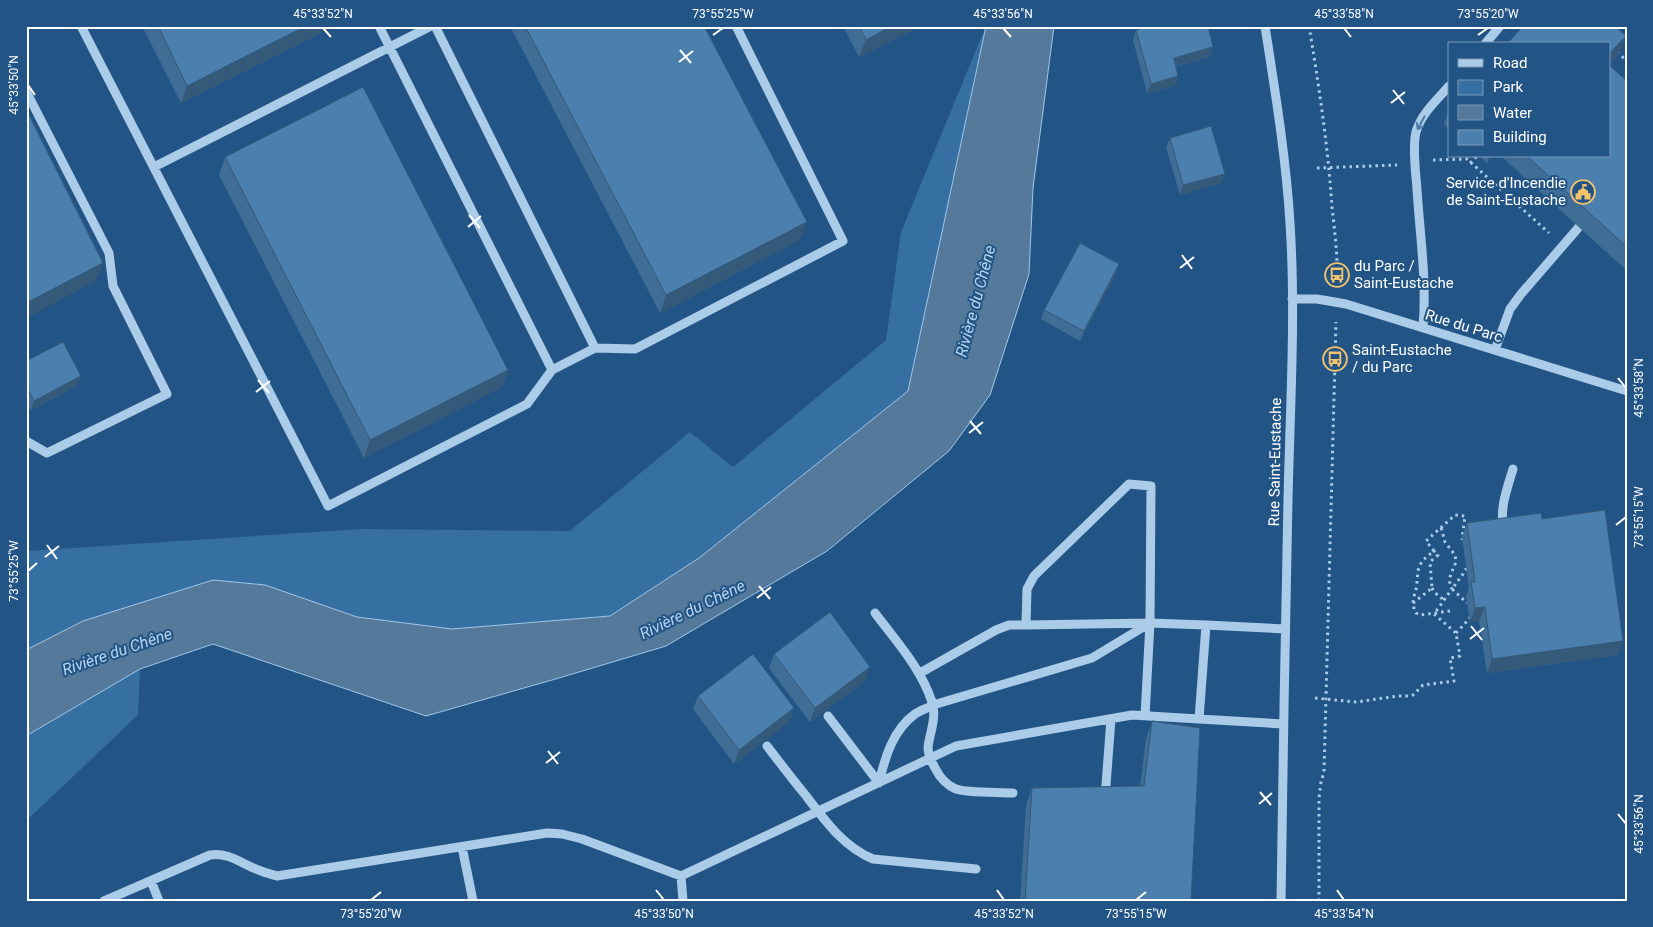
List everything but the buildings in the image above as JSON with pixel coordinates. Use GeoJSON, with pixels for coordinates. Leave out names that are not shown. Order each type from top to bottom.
{"type":"FeatureCollection","features":[{"type":"Feature","properties":{"kind":"street"},"geometry":{"type":"LineString","coordinates":[[81,26],[328,506],[527,404],[552,370],[595,348],[636,349],[843,241],[736,26]]}},
{"type":"Feature","properties":{"kind":"street"},"geometry":{"type":"LineString","coordinates":[[379,26],[552,370]]}},
{"type":"Feature","properties":{"kind":"street"},"geometry":{"type":"LineString","coordinates":[[154,167],[390,46],[433,26],[595,348]]}},
{"type":"Feature","properties":{"kind":"street","name":"Rue Saint-Eustache"},"geometry":{"type":"LineString","coordinates":[[1264,26],[1284,157],[1290,223],[1292,299],[1281,901]]}},
{"type":"Feature","properties":{"kind":"street"},"geometry":{"type":"LineString","coordinates":[[1488,42],[1500,26]]}},
{"type":"Feature","properties":{"kind":"street"},"geometry":{"type":"LineString","coordinates":[[1423,328],[1425,309],[1424,282],[1415,133],[1427,112],[1448,87]]}},
{"type":"Feature","properties":{"kind":"street"},"geometry":{"type":"LineString","coordinates":[[26,91],[109,253],[113,286],[167,394],[47,452],[26,441]]}},
{"type":"Feature","properties":{"kind":"street"},"geometry":{"type":"LineString","coordinates":[[1495,350],[1510,309],[1579,227]]}},
{"type":"Feature","properties":{"kind":"street","name":"Rue du Parc"},"geometry":{"type":"LineString","coordinates":[[1292,299],[1317,299],[1346,304],[1627,391]]}},
{"type":"Feature","properties":{"kind":"street"},"geometry":{"type":"LineString","coordinates":[[1505,531],[1502,521],[1503,504],[1513,469]]}},
{"type":"Feature","properties":{"kind":"street"},"geometry":{"type":"LineString","coordinates":[[1026,625],[1027,589],[1034,576],[1129,484],[1151,486],[1150,623],[1145,716]]}},
{"type":"Feature","properties":{"kind":"street"},"geometry":{"type":"LineString","coordinates":[[875,613],[920,672],[933,705],[933,724],[928,746],[930,759],[939,777],[947,785],[958,790],[1013,793]]}},
{"type":"Feature","properties":{"kind":"street"},"geometry":{"type":"LineString","coordinates":[[920,672],[996,630],[1009,625],[1150,623],[1285,629]]}},
{"type":"Feature","properties":{"kind":"street"},"geometry":{"type":"LineString","coordinates":[[879,783],[892,741],[903,725],[916,713],[933,705],[1092,658],[1150,623]]}},
{"type":"Feature","properties":{"kind":"street"},"geometry":{"type":"LineString","coordinates":[[1200,719],[1206,625]]}},
{"type":"Feature","properties":{"kind":"street"},"geometry":{"type":"LineString","coordinates":[[104,901],[210,855],[232,856],[261,872],[277,876],[547,834],[562,834],[582,839],[681,876],[956,746],[1132,715],[1283,724]]}},
{"type":"Feature","properties":{"kind":"street"},"geometry":{"type":"LineString","coordinates":[[828,716],[879,783]]}},
{"type":"Feature","properties":{"kind":"street"},"geometry":{"type":"LineString","coordinates":[[1105,798],[1111,719]]}},
{"type":"Feature","properties":{"kind":"street"},"geometry":{"type":"LineString","coordinates":[[767,746],[834,831],[860,854],[873,859],[976,869]]}},
{"type":"Feature","properties":{"kind":"street"},"geometry":{"type":"LineString","coordinates":[[462,847],[473,901]]}},
{"type":"Feature","properties":{"kind":"street"},"geometry":{"type":"LineString","coordinates":[[681,876],[682,901]]}},
{"type":"Feature","properties":{"kind":"street"},"geometry":{"type":"LineString","coordinates":[[151,881],[159,901]]}},
{"type":"Feature","properties":{"kind":"path"},"geometry":{"type":"LineString","coordinates":[[1310,26],[1329,167],[1337,275]]}},
{"type":"Feature","properties":{"kind":"path"},"geometry":{"type":"LineString","coordinates":[[1614,49],[1627,60]]}},
{"type":"Feature","properties":{"kind":"path"},"geometry":{"type":"LineString","coordinates":[[1470,163],[1475,158]]}},
{"type":"Feature","properties":{"kind":"path"},"geometry":{"type":"LineString","coordinates":[[1433,160],[1467,159],[1563,246]]}},
{"type":"Feature","properties":{"kind":"path"},"geometry":{"type":"LineString","coordinates":[[1317,168],[1398,165]]}},
{"type":"Feature","properties":{"kind":"path"},"geometry":{"type":"LineString","coordinates":[[1319,901],[1319,798],[1324,772],[1335,359]]}},
{"type":"Feature","properties":{"kind":"path"},"geometry":{"type":"LineString","coordinates":[[1444,600],[1432,588],[1430,562],[1438,555],[1426,541],[1456,515],[1465,516],[1462,537],[1463,545]]}},
{"type":"Feature","properties":{"kind":"path"},"geometry":{"type":"LineString","coordinates":[[1442,527],[1445,542],[1456,560],[1449,583],[1452,589],[1467,601],[1470,618],[1456,633]]}},
{"type":"Feature","properties":{"kind":"path"},"geometry":{"type":"LineString","coordinates":[[1434,551],[1419,566],[1417,574],[1418,583],[1412,599],[1413,603],[1416,613],[1420,615],[1450,611]]}},
{"type":"Feature","properties":{"kind":"path"},"geometry":{"type":"LineString","coordinates":[[1434,614],[1466,570],[1465,562]]}},
{"type":"Feature","properties":{"kind":"path"},"geometry":{"type":"LineString","coordinates":[[1413,603],[1432,588]]}},
{"type":"Feature","properties":{"kind":"path"},"geometry":{"type":"LineString","coordinates":[[1315,698],[1356,702],[1408,696],[1413,695],[1423,685],[1454,681],[1450,658],[1460,656],[1456,633],[1434,614]]}},
{"type":"Feature","properties":{"kind":"green space"},"geometry":{"type":"Polygon","coordinates":[[[986,26],[908,391],[699,558],[610,616],[452,629],[357,617],[265,585],[83,621],[26,650],[26,551],[361,529],[570,531],[690,432],[733,467],[886,340],[901,232],[986,26]]]}},
{"type":"Feature","properties":{"kind":"green space"},"geometry":{"type":"Polygon","coordinates":[[[140,669],[138,715],[26,821],[26,736],[140,669]]]}},
{"type":"Feature","properties":{"kind":"water","name":"Rivière du Chêne"},"geometry":{"type":"Polygon","coordinates":[[[986,26],[1054,26],[1033,188],[1029,274],[990,395],[949,451],[827,551],[666,646],[426,716],[213,644],[140,669],[26,736],[26,650],[83,621],[213,580],[265,585],[357,617],[452,629],[610,616],[699,558],[908,391],[986,26]]]}},
{"type":"Feature","properties":{"kind":"place","name":"Service d'Incendie de Saint-Eustache"},"geometry":{"type":"Point","coordinates":[1583,192]}},
{"type":"Feature","properties":{"kind":"place","name":"du Parc / Saint-Eustache"},"geometry":{"type":"Point","coordinates":[1337,275]}},
{"type":"Feature","properties":{"kind":"place","name":"Saint-Eustache / du Parc"},"geometry":{"type":"Point","coordinates":[1335,359]}}]}
